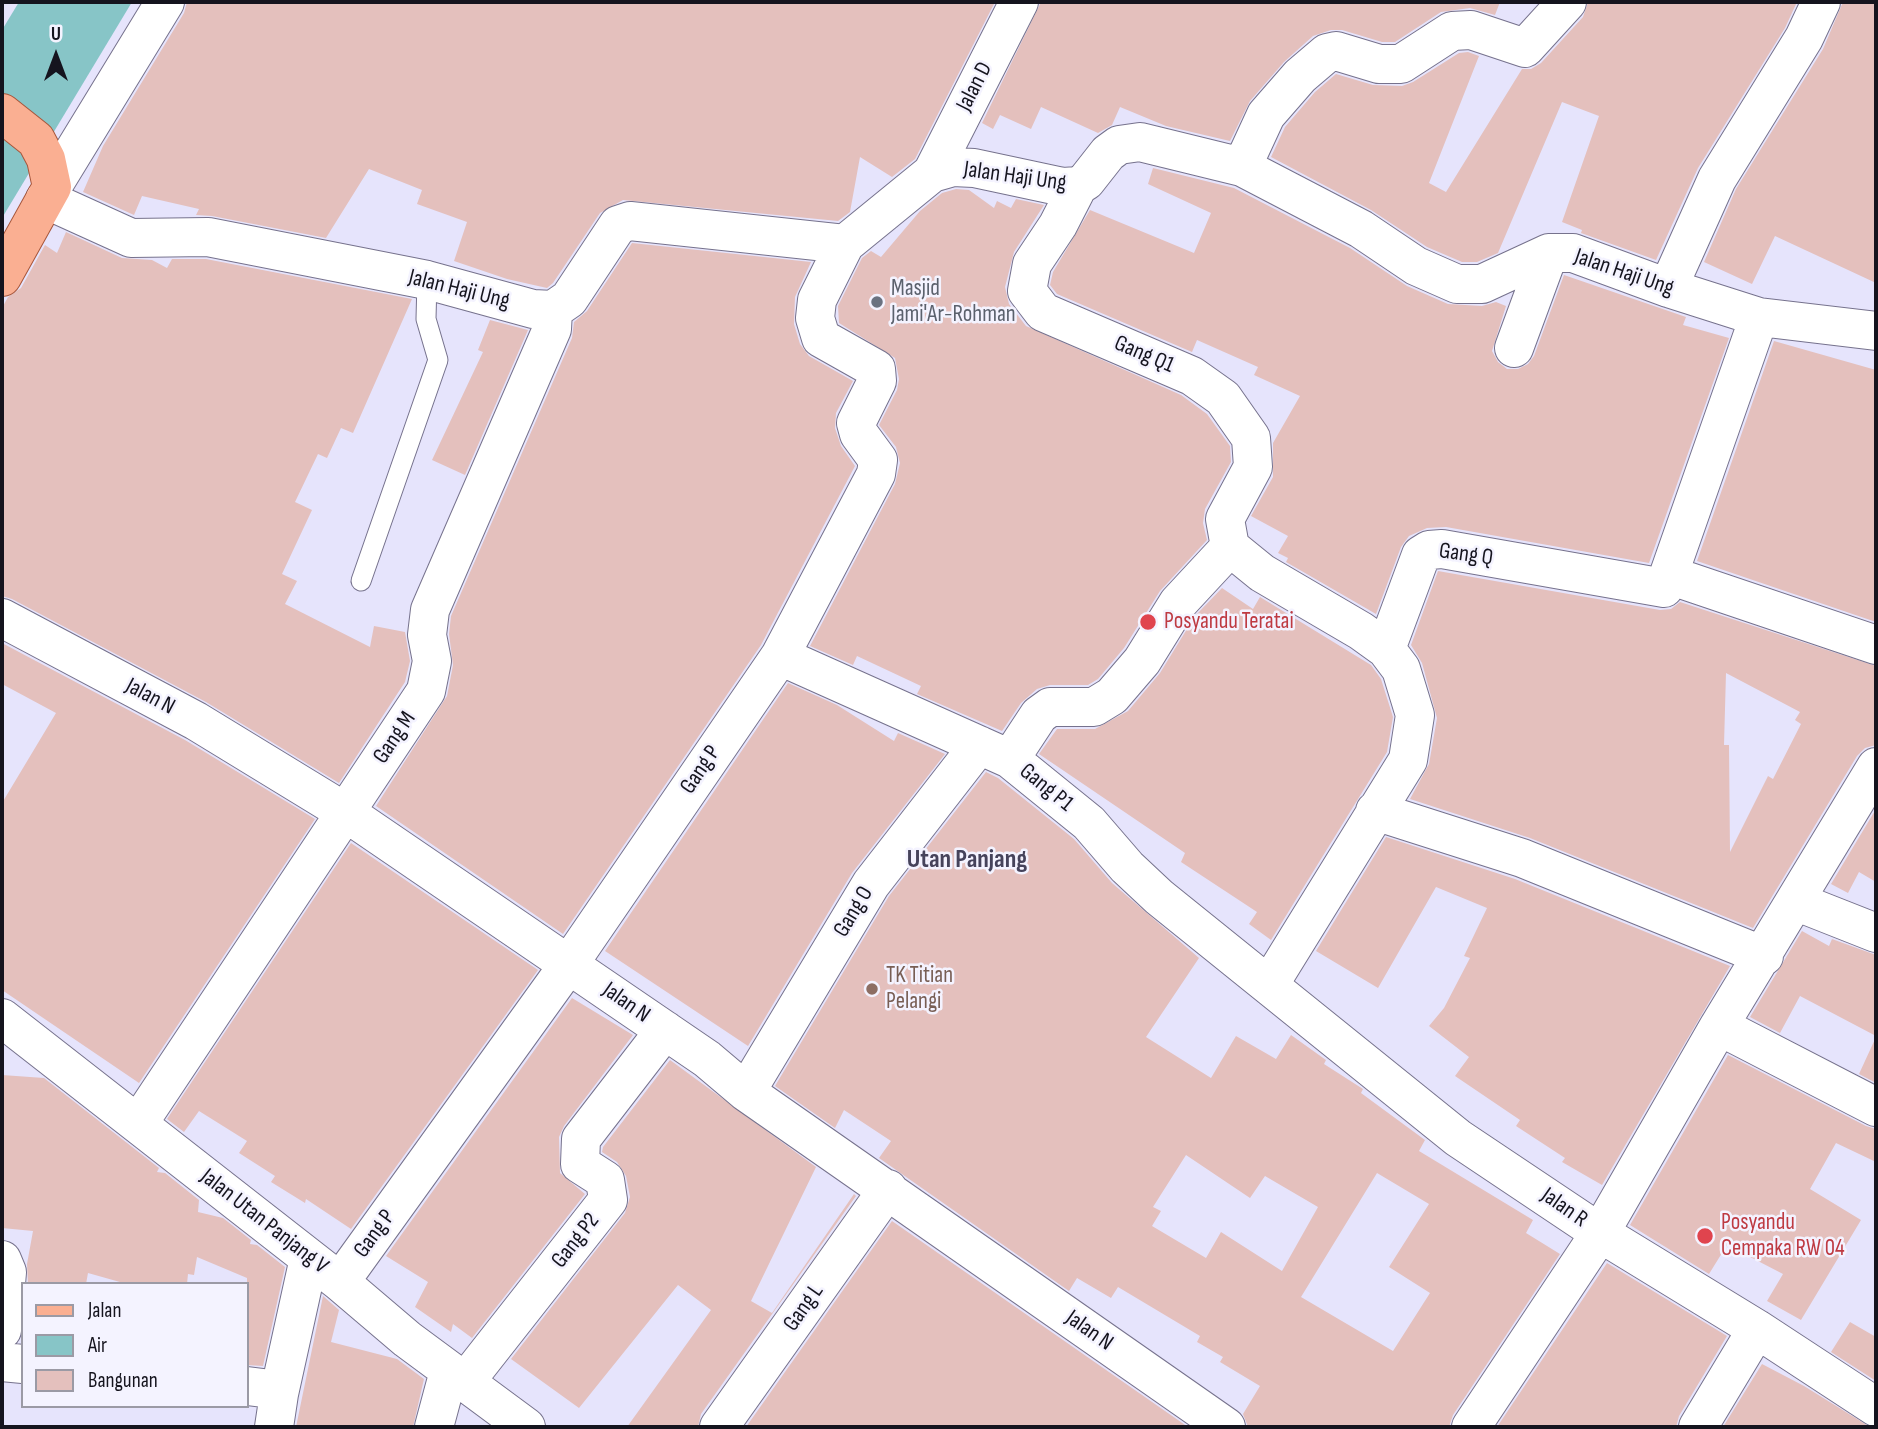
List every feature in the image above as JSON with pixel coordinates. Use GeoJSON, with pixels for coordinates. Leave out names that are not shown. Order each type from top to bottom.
{"type":"FeatureCollection","features":[{"type":"Feature","properties":{"kind":"main road"},"geometry":{"type":"LineString","coordinates":[[2,113],[29,132],[48,182],[2,277]]}},
{"type":"Feature","properties":{"kind":"street"},"geometry":{"type":"LineString","coordinates":[[48,182],[165,2]]}},
{"type":"Feature","properties":{"kind":"street","name":"Jalan D"},"geometry":{"type":"LineString","coordinates":[[932,173],[1019,2]]}},
{"type":"Feature","properties":{"kind":"street"},"geometry":{"type":"LineString","coordinates":[[1242,167],[1266,116],[1300,76],[1327,53],[1336,51],[1379,64],[1401,64],[1451,31],[1491,35],[1515,48],[1525,48],[1567,2]]}},
{"type":"Feature","properties":{"kind":"street"},"geometry":{"type":"LineString","coordinates":[[1668,288],[1717,179],[1804,38],[1821,2]]}},
{"type":"Feature","properties":{"kind":"street","name":"Jalan Haji Ung"},"geometry":{"type":"LineString","coordinates":[[845,244],[932,173],[953,167],[974,168],[1063,187],[1078,186],[1086,181],[1108,153],[1130,142],[1242,167],[1361,229],[1416,266],[1457,284],[1482,284],[1549,253],[1573,253],[1668,288],[1759,317],[1876,331]]}},
{"type":"Feature","properties":{"kind":"street","name":"Jalan Haji Ung"},"geometry":{"type":"LineString","coordinates":[[48,182],[131,238],[208,237],[427,280],[533,309],[553,310]]}},
{"type":"Feature","properties":{"kind":"street","name":"Gang Q1"},"geometry":{"type":"LineString","coordinates":[[1078,186],[1058,225],[1032,264],[1027,291],[1043,312],[1192,376],[1223,398],[1251,438],[1252,467],[1225,519],[1230,547]]}},
{"type":"Feature","properties":{"kind":"street"},"geometry":{"type":"LineString","coordinates":[[553,310],[569,299],[618,225],[630,221],[845,244]]}},
{"type":"Feature","properties":{"kind":"street","name":"Gang P"},"geometry":{"type":"LineString","coordinates":[[340,1282],[569,964],[780,656],[876,474],[878,460],[859,434],[856,424],[877,381],[876,369],[821,338],[815,318],[817,300],[845,244]]}},
{"type":"Feature","properties":{"kind":"street"},"geometry":{"type":"LineString","coordinates":[[1514,348],[1549,253]]}},
{"type":"Feature","properties":{"kind":"street","name":"Gang M"},"geometry":{"type":"LineString","coordinates":[[138,1124],[426,691],[432,661],[427,635],[430,610],[551,329],[553,310]]}},
{"type":"Feature","properties":{"kind":"street"},"geometry":{"type":"LineString","coordinates":[[1759,317],[1669,575],[1876,645]]}},
{"type":"Feature","properties":{"kind":"street"},"geometry":{"type":"LineString","coordinates":[[995,752],[1049,707],[1094,707],[1112,696],[1142,661],[1178,603],[1210,564],[1230,547],[1262,573],[1361,631],[1386,649],[1401,669],[1415,715],[1408,760],[1269,985]]}},
{"type":"Feature","properties":{"kind":"street","name":"Gang Q"},"geometry":{"type":"LineString","coordinates":[[1386,649],[1421,555],[1429,550],[1442,549],[1660,588],[1667,585],[1669,575]]}},
{"type":"Feature","properties":{"kind":"street","name":"Jalan N"},"geometry":{"type":"LineString","coordinates":[[2,618],[195,721],[345,812],[665,1030],[746,1092],[1226,1427]]}},
{"type":"Feature","properties":{"kind":"street","name":"Gang P1"},"geometry":{"type":"LineString","coordinates":[[780,656],[995,752],[1089,823],[1127,867],[1159,897],[1269,985]]}},
{"type":"Feature","properties":{"kind":"street","name":"Gang O"},"geometry":{"type":"LineString","coordinates":[[746,1092],[871,884],[995,752]]}},
{"type":"Feature","properties":{"kind":"street"},"geometry":{"type":"LineString","coordinates":[[1471,1427],[1600,1233],[1720,1026],[1876,767]]}},
{"type":"Feature","properties":{"kind":"street"},"geometry":{"type":"LineString","coordinates":[[1375,811],[1522,858],[1764,956]]}},
{"type":"Feature","properties":{"kind":"street"},"geometry":{"type":"LineString","coordinates":[[1795,901],[1876,933]]}},
{"type":"Feature","properties":{"kind":"street","name":"Jalan R"},"geometry":{"type":"LineString","coordinates":[[1269,985],[1458,1138],[1600,1233],[1758,1329],[1876,1407]]}},
{"type":"Feature","properties":{"kind":"street","name":"Jalan Utan Panjang V"},"geometry":{"type":"LineString","coordinates":[[2,1018],[340,1282],[457,1377],[526,1427]]}},
{"type":"Feature","properties":{"kind":"street"},"geometry":{"type":"LineString","coordinates":[[1720,1026],[1876,1107]]}},
{"type":"Feature","properties":{"kind":"street","name":"Gang P2"},"geometry":{"type":"LineString","coordinates":[[457,1377],[608,1200],[605,1180],[580,1164],[581,1139],[665,1030]]}},
{"type":"Feature","properties":{"kind":"street","name":"Gang L"},"geometry":{"type":"LineString","coordinates":[[719,1427],[888,1189]]}},
{"type":"Feature","properties":{"kind":"street"},"geometry":{"type":"LineString","coordinates":[[267,1403],[309,1258]]}},
{"type":"Feature","properties":{"kind":"street"},"geometry":{"type":"LineString","coordinates":[[2,1260],[8,1272],[2,1330]]}},
{"type":"Feature","properties":{"kind":"street"},"geometry":{"type":"LineString","coordinates":[[1698,1427],[1758,1329]]}},
{"type":"Feature","properties":{"kind":"street"},"geometry":{"type":"LineString","coordinates":[[2,1362],[21,1364]]}},
{"type":"Feature","properties":{"kind":"street"},"geometry":{"type":"LineString","coordinates":[[434,1427],[457,1377]]}},
{"type":"Feature","properties":{"kind":"lane"},"geometry":{"type":"LineString","coordinates":[[360,581],[438,360],[426,319],[427,280]]}},
{"type":"Feature","properties":{"kind":"water"},"geometry":{"type":"Polygon","coordinates":[[[19,2],[132,2],[2,218],[2,30],[19,2]]]}},
{"type":"Feature","properties":{"kind":"building"},"geometry":{"type":"Polygon","coordinates":[[[187,2],[995,2],[915,159],[892,177],[860,157],[850,212],[838,221],[623,200],[600,213],[547,288],[507,279],[454,261],[467,222],[417,204],[422,190],[369,169],[326,238],[196,215],[199,209],[142,196],[134,215],[83,192],[103,146],[184,13],[187,2]]]}},
{"type":"Feature","properties":{"kind":"building"},"geometry":{"type":"Polygon","coordinates":[[[1041,2],[1500,2],[1495,15],[1470,8],[1441,12],[1395,42],[1382,42],[1342,30],[1331,30],[1313,36],[1284,62],[1250,101],[1230,141],[1166,126],[1120,107],[1112,125],[1098,133],[1041,107],[1031,129],[1000,115],[993,129],[982,123],[1041,2]]]}},
{"type":"Feature","properties":{"kind":"building"},"geometry":{"type":"Polygon","coordinates":[[[1588,2],[1797,2],[1785,28],[1698,168],[1656,260],[1581,233],[1582,230],[1562,222],[1599,116],[1562,102],[1498,253],[1477,262],[1462,262],[1427,247],[1371,210],[1271,157],[1285,127],[1315,92],[1336,74],[1373,85],[1402,86],[1459,53],[1468,52],[1479,56],[1429,183],[1446,192],[1522,69],[1531,69],[1541,63],[1583,17],[1588,2]]]}},
{"type":"Feature","properties":{"kind":"building"},"geometry":{"type":"Polygon","coordinates":[[[1843,2],[1876,2],[1876,283],[1775,236],[1752,284],[1704,262],[1736,189],[1823,49],[1843,2]]]}},
{"type":"Feature","properties":{"kind":"building"},"geometry":{"type":"Polygon","coordinates":[[[1153,168],[1234,188],[1350,248],[1407,286],[1448,304],[1482,306],[1496,302],[1506,306],[1492,351],[1498,362],[1507,369],[1518,369],[1528,364],[1534,356],[1564,275],[1686,317],[1683,325],[1729,338],[1649,563],[1446,527],[1427,528],[1409,536],[1401,547],[1376,614],[1286,562],[1288,558],[1278,553],[1288,536],[1251,516],[1273,477],[1273,443],[1300,396],[1254,375],[1258,367],[1197,340],[1192,352],[1057,294],[1050,285],[1053,272],[1090,210],[1194,253],[1211,213],[1148,184],[1153,168]]]}},
{"type":"Feature","properties":{"kind":"building"},"geometry":{"type":"Polygon","coordinates":[[[956,189],[969,190],[994,208],[997,201],[1011,208],[1016,199],[1044,205],[1014,252],[1005,287],[1009,304],[1026,326],[1181,395],[1207,414],[1230,446],[1231,462],[1205,509],[1203,523],[1207,540],[1160,591],[1124,648],[1098,679],[1088,685],[1050,685],[1037,689],[1021,703],[1002,731],[917,694],[921,686],[857,656],[853,665],[810,646],[895,484],[900,463],[896,447],[879,425],[897,390],[899,379],[895,358],[839,323],[838,306],[862,258],[871,251],[881,257],[920,211],[942,193],[956,189]]]}},
{"type":"Feature","properties":{"kind":"building"},"geometry":{"type":"Polygon","coordinates":[[[66,232],[122,258],[152,260],[167,268],[172,259],[206,259],[412,299],[353,433],[341,428],[327,458],[318,454],[295,502],[312,510],[282,574],[297,581],[285,604],[370,647],[374,626],[405,632],[410,661],[405,682],[339,783],[206,702],[2,596],[2,308],[8,297],[21,288],[45,245],[57,253],[66,232]]]}},
{"type":"Feature","properties":{"kind":"building"},"geometry":{"type":"Polygon","coordinates":[[[632,243],[811,262],[795,297],[794,324],[800,344],[809,356],[853,381],[836,413],[835,428],[841,446],[855,466],[761,645],[563,934],[376,806],[447,696],[453,665],[449,634],[451,616],[572,338],[574,322],[587,311],[632,243]]]}},
{"type":"Feature","properties":{"kind":"building"},"geometry":{"type":"Polygon","coordinates":[[[490,320],[528,330],[465,475],[432,460],[483,352],[478,350],[490,320]]]}},
{"type":"Feature","properties":{"kind":"building"},"geometry":{"type":"Polygon","coordinates":[[[1774,341],[1876,370],[1876,622],[1697,561],[1774,341]]]}},
{"type":"Feature","properties":{"kind":"building"},"geometry":{"type":"Polygon","coordinates":[[[1438,571],[1660,610],[1671,609],[1680,602],[1876,666],[1876,745],[1865,748],[1857,756],[1753,928],[1530,838],[1410,799],[1429,764],[1437,718],[1422,663],[1411,645],[1438,571]],[[1726,673],[1724,745],[1729,745],[1730,852],[1768,776],[1773,779],[1801,724],[1795,720],[1800,712],[1726,673]]]}},
{"type":"Feature","properties":{"kind":"building"},"geometry":{"type":"Polygon","coordinates":[[[1222,588],[1253,609],[1260,597],[1371,665],[1381,679],[1393,717],[1387,752],[1271,940],[1249,924],[1257,912],[1181,862],[1185,853],[1039,754],[1057,729],[1095,729],[1128,711],[1160,673],[1195,616],[1222,588]]]}},
{"type":"Feature","properties":{"kind":"building"},"geometry":{"type":"Polygon","coordinates":[[[2,643],[185,740],[315,819],[139,1083],[2,990],[2,803],[56,713],[2,684],[2,643]]]}},
{"type":"Feature","properties":{"kind":"building"},"geometry":{"type":"Polygon","coordinates":[[[788,683],[837,705],[894,741],[898,733],[945,754],[852,873],[748,1046],[605,951],[788,683]]]}},
{"type":"Feature","properties":{"kind":"building"},"geometry":{"type":"Polygon","coordinates":[[[986,772],[998,778],[1074,839],[1112,883],[1199,958],[1146,1037],[1211,1078],[1236,1036],[1276,1059],[1291,1035],[1326,1060],[1324,1064],[1363,1089],[1361,1093],[1425,1140],[1419,1151],[1533,1220],[1526,1233],[1560,1254],[1453,1415],[1449,1427],[1248,1427],[1243,1414],[1260,1386],[1220,1362],[1223,1357],[1197,1342],[1200,1336],[1118,1287],[1111,1298],[1077,1278],[1069,1291],[879,1158],[891,1141],[844,1110],[835,1128],[775,1086],[889,896],[986,772]],[[1186,1155],[1153,1207],[1161,1211],[1152,1226],[1206,1258],[1221,1232],[1282,1271],[1318,1207],[1265,1176],[1250,1198],[1186,1155]],[[1377,1173],[1301,1297],[1393,1351],[1430,1293],[1389,1267],[1429,1204],[1377,1173]]]}},
{"type":"Feature","properties":{"kind":"building"},"geometry":{"type":"Polygon","coordinates":[[[1876,809],[1876,882],[1859,872],[1848,893],[1831,884],[1876,809]]]}},
{"type":"Feature","properties":{"kind":"building"},"geometry":{"type":"Polygon","coordinates":[[[1386,837],[1515,879],[1730,966],[1602,1185],[1562,1162],[1565,1158],[1516,1126],[1520,1120],[1455,1076],[1469,1057],[1429,1026],[1444,1008],[1470,958],[1464,956],[1487,908],[1436,887],[1378,988],[1316,951],[1386,837]]]}},
{"type":"Feature","properties":{"kind":"building"},"geometry":{"type":"Polygon","coordinates":[[[351,843],[538,970],[351,1229],[306,1199],[305,1203],[271,1182],[275,1176],[239,1153],[247,1141],[199,1111],[184,1132],[167,1119],[351,843]]]}},
{"type":"Feature","properties":{"kind":"building"},"geometry":{"type":"Polygon","coordinates":[[[1802,931],[1829,946],[1832,939],[1876,955],[1876,1036],[1800,996],[1780,1033],[1750,1017],[1802,931]]]}},
{"type":"Feature","properties":{"kind":"building"},"geometry":{"type":"Polygon","coordinates":[[[572,998],[633,1035],[564,1126],[559,1137],[560,1173],[585,1194],[472,1338],[453,1324],[451,1332],[415,1307],[428,1282],[386,1256],[572,998]]]}},
{"type":"Feature","properties":{"kind":"building"},"geometry":{"type":"Polygon","coordinates":[[[1876,1037],[1876,1083],[1859,1074],[1876,1037]]]}},
{"type":"Feature","properties":{"kind":"building"},"geometry":{"type":"Polygon","coordinates":[[[1728,1055],[1876,1129],[1876,1162],[1836,1143],[1810,1189],[1861,1220],[1801,1320],[1767,1301],[1783,1274],[1727,1245],[1709,1274],[1630,1225],[1728,1055]]]}},
{"type":"Feature","properties":{"kind":"building"},"geometry":{"type":"Polygon","coordinates":[[[670,1060],[816,1167],[751,1301],[772,1313],[854,1194],[856,1196],[701,1414],[698,1427],[627,1427],[711,1310],[678,1285],[579,1408],[511,1359],[625,1213],[630,1197],[626,1176],[617,1162],[602,1152],[603,1147],[670,1060]]]}},
{"type":"Feature","properties":{"kind":"building"},"geometry":{"type":"Polygon","coordinates":[[[2,1075],[44,1078],[159,1168],[157,1172],[165,1173],[199,1200],[198,1212],[223,1218],[251,1240],[250,1244],[257,1245],[285,1267],[263,1366],[248,1365],[247,1278],[197,1257],[194,1275],[188,1274],[187,1282],[120,1282],[88,1273],[86,1282],[28,1282],[27,1264],[33,1231],[2,1228],[2,1075]]]}},
{"type":"Feature","properties":{"kind":"building"},"geometry":{"type":"Polygon","coordinates":[[[892,1221],[1188,1427],[746,1427],[892,1221]]]}},
{"type":"Feature","properties":{"kind":"building"},"geometry":{"type":"Polygon","coordinates":[[[1607,1263],[1727,1336],[1679,1416],[1676,1427],[1497,1427],[1607,1263]]]}},
{"type":"Feature","properties":{"kind":"building"},"geometry":{"type":"Polygon","coordinates":[[[323,1296],[339,1310],[331,1342],[397,1359],[424,1379],[413,1427],[296,1427],[323,1296]]]}},
{"type":"Feature","properties":{"kind":"building"},"geometry":{"type":"Polygon","coordinates":[[[1850,1322],[1876,1337],[1876,1381],[1831,1352],[1850,1322]]]}},
{"type":"Feature","properties":{"kind":"building"},"geometry":{"type":"Polygon","coordinates":[[[1762,1364],[1804,1386],[1870,1427],[1723,1427],[1762,1364]]]}},
{"type":"Feature","properties":{"kind":"place","name":"Masjid Jami'Ar-Rohman"},"geometry":{"type":"Point","coordinates":[877,302]}},
{"type":"Feature","properties":{"kind":"place","name":"Posyandu Teratai"},"geometry":{"type":"Point","coordinates":[1148,622]}},
{"type":"Feature","properties":{"kind":"place","name":"TK Titian Pelangi"},"geometry":{"type":"Point","coordinates":[872,989]}},
{"type":"Feature","properties":{"kind":"place","name":"Posyandu Cempaka RW 04"},"geometry":{"type":"Point","coordinates":[1705,1236]}},
{"type":"Feature","properties":{"kind":"district","name":"Utan Panjang"},"geometry":{"type":"Point","coordinates":[967,860]}}]}
